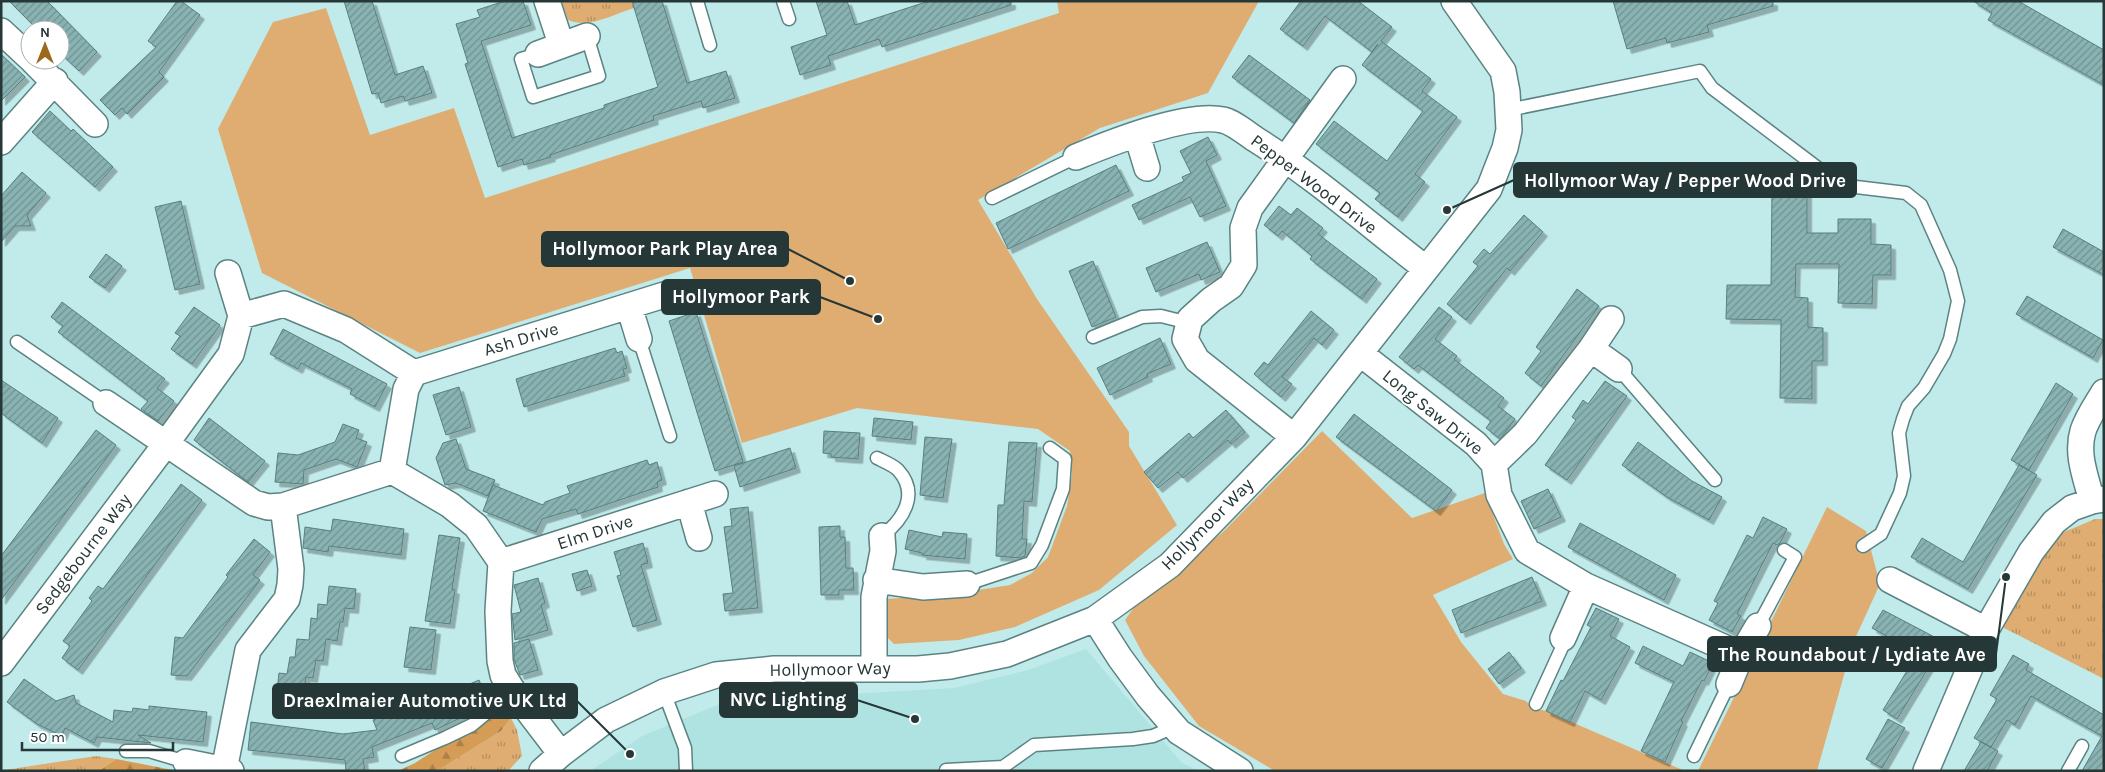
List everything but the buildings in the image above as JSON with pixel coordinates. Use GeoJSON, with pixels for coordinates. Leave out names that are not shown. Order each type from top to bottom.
{"type":"FeatureCollection","features":[{"type":"Feature","properties":{"kind":"street"},"geometry":{"type":"LineString","coordinates":[[547,1],[562,44]]}},
{"type":"Feature","properties":{"kind":"street","name":"Hollymoor Way"},"geometry":{"type":"LineString","coordinates":[[542,771],[606,720],[664,692],[716,675],[774,668],[918,668],[981,660],[1006,654],[1095,619],[1170,565],[1294,436],[1361,354],[1425,268],[1489,189],[1505,148],[1509,130],[1503,71],[1454,1]]}},
{"type":"Feature","properties":{"kind":"street"},"geometry":{"type":"LineString","coordinates":[[1,31],[20,49]]}},
{"type":"Feature","properties":{"kind":"street"},"geometry":{"type":"LineString","coordinates":[[538,54],[587,36]]}},
{"type":"Feature","properties":{"kind":"street"},"geometry":{"type":"LineString","coordinates":[[42,70],[95,124]]}},
{"type":"Feature","properties":{"kind":"street"},"geometry":{"type":"LineString","coordinates":[[1294,436],[1196,360],[1184,339],[1190,319],[1211,300],[1231,286],[1244,265],[1243,228],[1250,208],[1343,79]]}},
{"type":"Feature","properties":{"kind":"street"},"geometry":{"type":"LineString","coordinates":[[1,142],[54,82]]}},
{"type":"Feature","properties":{"kind":"street","name":"Pepper Wood Drive"},"geometry":{"type":"LineString","coordinates":[[1076,157],[1108,144],[1174,124],[1206,118],[1224,120],[1285,158],[1425,268]]}},
{"type":"Feature","properties":{"kind":"street"},"geometry":{"type":"LineString","coordinates":[[1137,135],[1147,168]]}},
{"type":"Feature","properties":{"kind":"street"},"geometry":{"type":"LineString","coordinates":[[228,273],[241,316],[284,304],[346,330],[414,373],[406,389],[392,471]]}},
{"type":"Feature","properties":{"kind":"street","name":"Ash Drive"},"geometry":{"type":"LineString","coordinates":[[414,373],[664,295]]}},
{"type":"Feature","properties":{"kind":"street"},"geometry":{"type":"LineString","coordinates":[[628,306],[639,339]]}},
{"type":"Feature","properties":{"kind":"street","name":"Sedgebourne Way"},"geometry":{"type":"LineString","coordinates":[[1,663],[166,445],[231,354],[241,316]]}},
{"type":"Feature","properties":{"kind":"street"},"geometry":{"type":"LineString","coordinates":[[1494,464],[1526,434],[1611,319]]}},
{"type":"Feature","properties":{"kind":"street"},"geometry":{"type":"LineString","coordinates":[[1591,348],[1618,369]]}},
{"type":"Feature","properties":{"kind":"street","name":"Long Saw Drive"},"geometry":{"type":"LineString","coordinates":[[1361,354],[1476,444],[1494,464],[1499,495],[1527,550],[1586,586],[1741,655]]}},
{"type":"Feature","properties":{"kind":"street"},"geometry":{"type":"LineString","coordinates":[[1926,771],[1986,630],[2031,552],[2054,522],[2072,508],[2098,500],[2082,463],[2081,443],[2083,430],[2104,392]]}},
{"type":"Feature","properties":{"kind":"street"},"geometry":{"type":"LineString","coordinates":[[106,404],[254,503],[268,507],[283,506],[392,471],[450,505],[476,526],[501,562],[498,610],[500,662],[503,675],[513,692],[561,754]]}},
{"type":"Feature","properties":{"kind":"street","name":"Elm Drive"},"geometry":{"type":"LineString","coordinates":[[501,562],[715,494]]}},
{"type":"Feature","properties":{"kind":"street"},"geometry":{"type":"LineString","coordinates":[[689,502],[700,538]]}},
{"type":"Feature","properties":{"kind":"street"},"geometry":{"type":"LineString","coordinates":[[186,762],[228,770],[248,650],[287,599],[290,585],[292,569],[283,506]]}},
{"type":"Feature","properties":{"kind":"street"},"geometry":{"type":"LineString","coordinates":[[874,668],[873,643],[876,580],[883,551],[882,536]]}},
{"type":"Feature","properties":{"kind":"street"},"geometry":{"type":"LineString","coordinates":[[876,580],[923,587],[967,584]]}},
{"type":"Feature","properties":{"kind":"street"},"geometry":{"type":"LineString","coordinates":[[1890,580],[1986,630]]}},
{"type":"Feature","properties":{"kind":"street"},"geometry":{"type":"LineString","coordinates":[[1563,638],[1586,586]]}},
{"type":"Feature","properties":{"kind":"street"},"geometry":{"type":"LineString","coordinates":[[1095,619],[1120,658],[1174,727],[1240,771]]}},
{"type":"Feature","properties":{"kind":"street"},"geometry":{"type":"LineString","coordinates":[[1729,684],[1741,655],[1758,626]]}},
{"type":"Feature","properties":{"kind":"lane"},"geometry":{"type":"LineString","coordinates":[[697,1],[710,45]]}},
{"type":"Feature","properties":{"kind":"lane"},"geometry":{"type":"LineString","coordinates":[[783,1],[788,19]]}},
{"type":"Feature","properties":{"kind":"lane"},"geometry":{"type":"LineString","coordinates":[[538,54],[521,59],[533,97],[599,76],[587,36]]}},
{"type":"Feature","properties":{"kind":"lane"},"geometry":{"type":"LineString","coordinates":[[1508,110],[1700,71],[1712,88],[1835,181],[1856,187],[1906,193],[1921,205],[1950,270],[1958,301],[1950,339],[1944,354],[1924,388],[1908,406],[1903,419],[1899,433],[1904,476],[1900,493],[1881,534],[1863,546]]}},
{"type":"Feature","properties":{"kind":"lane"},"geometry":{"type":"LineString","coordinates":[[992,198],[1076,157]]}},
{"type":"Feature","properties":{"kind":"lane"},"geometry":{"type":"LineString","coordinates":[[1093,337],[1142,317],[1161,316],[1189,323]]}},
{"type":"Feature","properties":{"kind":"lane"},"geometry":{"type":"LineString","coordinates":[[639,339],[670,436]]}},
{"type":"Feature","properties":{"kind":"lane"},"geometry":{"type":"LineString","coordinates":[[17,342],[106,404]]}},
{"type":"Feature","properties":{"kind":"lane"},"geometry":{"type":"LineString","coordinates":[[1618,369],[1715,480]]}},
{"type":"Feature","properties":{"kind":"lane"},"geometry":{"type":"LineString","coordinates":[[967,584],[1004,574],[1031,563],[1042,545],[1063,489],[1065,459],[1050,448]]}},
{"type":"Feature","properties":{"kind":"lane"},"geometry":{"type":"LineString","coordinates":[[877,458],[898,469],[907,487],[906,509],[896,525],[882,536]]}},
{"type":"Feature","properties":{"kind":"lane"},"geometry":{"type":"LineString","coordinates":[[1758,626],[1796,557],[1784,550]]}},
{"type":"Feature","properties":{"kind":"lane"},"geometry":{"type":"LineString","coordinates":[[1536,704],[1563,645],[1563,638]]}},
{"type":"Feature","properties":{"kind":"lane"},"geometry":{"type":"LineString","coordinates":[[1694,756],[1729,684]]}},
{"type":"Feature","properties":{"kind":"lane"},"geometry":{"type":"LineString","coordinates":[[402,756],[472,725],[513,692]]}},
{"type":"Feature","properties":{"kind":"lane"},"geometry":{"type":"LineString","coordinates":[[664,692],[685,748],[686,771]]}},
{"type":"Feature","properties":{"kind":"lane"},"geometry":{"type":"LineString","coordinates":[[946,770],[1003,767],[1034,745],[1146,737],[1174,727]]}},
{"type":"Feature","properties":{"kind":"lane"},"geometry":{"type":"LineString","coordinates":[[2068,771],[2082,746]]}},
{"type":"Feature","properties":{"kind":"lane"},"geometry":{"type":"LineString","coordinates":[[126,751],[149,751],[186,762]]}},
{"type":"Feature","properties":{"kind":"shaded area"},"geometry":{"type":"Polygon","coordinates":[[[1086,649],[1182,763],[1199,771],[590,771],[642,736],[727,701],[954,688],[1028,670],[1086,649]]]}},
{"type":"Feature","properties":{"kind":"green space"},"geometry":{"type":"Polygon","coordinates":[[[561,1],[636,1],[632,3],[634,8],[601,20],[584,23],[568,20],[561,1]]]}},
{"type":"Feature","properties":{"kind":"green space"},"geometry":{"type":"Polygon","coordinates":[[[1057,1],[1259,1],[1208,93],[1100,128],[978,200],[1037,299],[1129,432],[1129,446],[1177,525],[1099,590],[1015,627],[959,640],[894,644],[885,635],[884,599],[940,596],[1010,585],[1032,573],[1048,557],[1067,506],[1072,474],[1070,451],[1038,429],[857,408],[742,443],[690,268],[420,353],[262,273],[218,129],[273,22],[326,8],[370,135],[454,108],[485,198],[1059,13],[1057,1]]]}},
{"type":"Feature","properties":{"kind":"green space"},"geometry":{"type":"Polygon","coordinates":[[[1322,431],[1412,518],[1485,493],[1504,544],[1513,559],[1433,595],[1461,642],[1503,694],[1526,701],[1533,708],[1546,711],[1685,771],[1275,771],[1199,726],[1144,656],[1125,620],[1137,603],[1223,532],[1322,431]]]}},
{"type":"Feature","properties":{"kind":"green space"},"geometry":{"type":"Polygon","coordinates":[[[1827,507],[1866,531],[1880,584],[1853,643],[1817,771],[1698,771],[1827,507]]]}},
{"type":"Feature","properties":{"kind":"green space"},"geometry":{"type":"Polygon","coordinates":[[[2095,519],[2104,519],[2104,679],[2002,627],[2052,537],[2095,519]]]}},
{"type":"Feature","properties":{"kind":"green space"},"geometry":{"type":"Polygon","coordinates":[[[505,705],[511,718],[501,731],[437,771],[398,771],[415,763],[505,705]]]}},
{"type":"Feature","properties":{"kind":"green space"},"geometry":{"type":"Polygon","coordinates":[[[511,718],[517,730],[522,756],[508,771],[437,771],[501,731],[511,718]]]}},
{"type":"Feature","properties":{"kind":"green space"},"geometry":{"type":"Polygon","coordinates":[[[96,756],[116,759],[99,771],[5,770],[96,756]]]}},
{"type":"Feature","properties":{"kind":"green space"},"geometry":{"type":"Polygon","coordinates":[[[116,759],[178,771],[99,771],[116,759]]]}},
{"type":"Feature","properties":{"kind":"place","name":"Hollymoor Way / Pepper Wood Drive"},"geometry":{"type":"Point","coordinates":[1447,210]}},
{"type":"Feature","properties":{"kind":"place","name":"Hollymoor Park Play Area"},"geometry":{"type":"Point","coordinates":[850,281]}},
{"type":"Feature","properties":{"kind":"place","name":"Hollymoor Park"},"geometry":{"type":"Point","coordinates":[878,319]}},
{"type":"Feature","properties":{"kind":"place","name":"The Roundabout / Lydiate Ave"},"geometry":{"type":"Point","coordinates":[2006,577]}},
{"type":"Feature","properties":{"kind":"place","name":"NVC Lighting"},"geometry":{"type":"Point","coordinates":[915,719]}},
{"type":"Feature","properties":{"kind":"place","name":"Draexlmaier Automotive UK Ltd"},"geometry":{"type":"Point","coordinates":[630,754]}}]}
